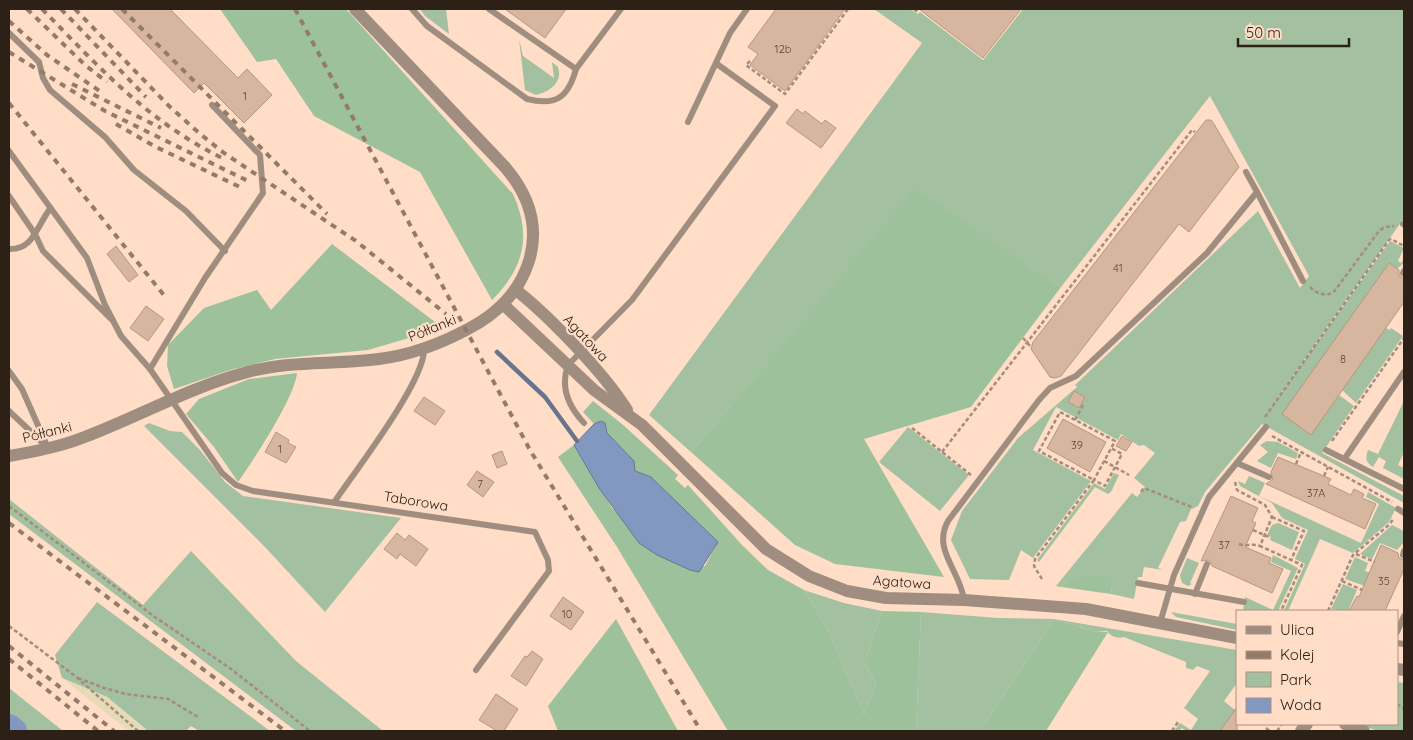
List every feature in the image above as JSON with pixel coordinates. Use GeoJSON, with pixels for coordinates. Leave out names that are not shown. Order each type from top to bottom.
{"type":"FeatureCollection","features":[{"type":"Feature","properties":{"kind":"street","name":"Półłanki"},"geometry":{"type":"LineString","coordinates":[[9,456],[83,438],[230,377],[259,369],[379,359],[424,349],[472,327],[504,305],[516,290],[528,266],[533,243],[531,210],[521,189],[505,167],[355,9]]}},
{"type":"Feature","properties":{"kind":"street","name":"Agatowa"},"geometry":{"type":"LineString","coordinates":[[516,290],[580,353],[615,393],[628,412]]}},
{"type":"Feature","properties":{"kind":"street","name":"Agatowa"},"geometry":{"type":"LineString","coordinates":[[504,305],[594,390],[628,412],[692,473],[752,536],[794,568],[827,584],[886,598],[964,600],[1086,609],[1236,638]]}},
{"type":"Feature","properties":{"kind":"street"},"geometry":{"type":"LineString","coordinates":[[1347,725],[1364,731]]}},
{"type":"Feature","properties":{"kind":"lane"},"geometry":{"type":"LineString","coordinates":[[412,9],[427,26],[527,99],[542,102],[564,96],[572,84],[576,69],[621,9]]}},
{"type":"Feature","properties":{"kind":"lane"},"geometry":{"type":"LineString","coordinates":[[489,9],[576,69]]}},
{"type":"Feature","properties":{"kind":"lane"},"geometry":{"type":"LineString","coordinates":[[688,122],[730,33],[747,9]]}},
{"type":"Feature","properties":{"kind":"lane"},"geometry":{"type":"LineString","coordinates":[[9,33],[39,62],[43,78],[50,90],[100,132],[134,170],[186,211],[225,251]]}},
{"type":"Feature","properties":{"kind":"lane"},"geometry":{"type":"LineString","coordinates":[[584,423],[576,414],[563,386],[568,365],[632,300],[775,106],[717,64]]}},
{"type":"Feature","properties":{"kind":"lane"},"geometry":{"type":"LineString","coordinates":[[150,369],[205,278],[263,193],[260,154],[212,105]]}},
{"type":"Feature","properties":{"kind":"lane"},"geometry":{"type":"LineString","coordinates":[[9,150],[87,258],[115,323]]}},
{"type":"Feature","properties":{"kind":"lane"},"geometry":{"type":"LineString","coordinates":[[1246,172],[1303,281]]}},
{"type":"Feature","properties":{"kind":"lane"},"geometry":{"type":"LineString","coordinates":[[964,600],[962,586],[942,542],[942,532],[948,521],[1050,388],[1076,376],[1207,253],[1257,192]]}},
{"type":"Feature","properties":{"kind":"lane"},"geometry":{"type":"LineString","coordinates":[[9,196],[35,234],[43,251],[115,323]]}},
{"type":"Feature","properties":{"kind":"lane"},"geometry":{"type":"LineString","coordinates":[[9,249],[26,246],[35,234],[41,220],[50,209]]}},
{"type":"Feature","properties":{"kind":"lane","name":"Taborowa"},"geometry":{"type":"LineString","coordinates":[[115,323],[121,336],[150,369],[222,473],[236,485],[253,491],[335,501],[535,532],[548,560],[549,570],[476,670]]}},
{"type":"Feature","properties":{"kind":"lane"},"geometry":{"type":"LineString","coordinates":[[335,501],[413,385],[424,360],[424,349]]}},
{"type":"Feature","properties":{"kind":"lane"},"geometry":{"type":"LineString","coordinates":[[9,371],[22,389],[48,448]]}},
{"type":"Feature","properties":{"kind":"lane"},"geometry":{"type":"LineString","coordinates":[[1345,458],[1404,372]]}},
{"type":"Feature","properties":{"kind":"lane"},"geometry":{"type":"LineString","coordinates":[[9,411],[48,448]]}},
{"type":"Feature","properties":{"kind":"lane"},"geometry":{"type":"LineString","coordinates":[[1160,623],[1169,588],[1212,492],[1240,464],[1264,429]]}},
{"type":"Feature","properties":{"kind":"lane"},"geometry":{"type":"LineString","coordinates":[[1326,450],[1345,458],[1404,490]]}},
{"type":"Feature","properties":{"kind":"lane"},"geometry":{"type":"LineString","coordinates":[[1240,464],[1269,477]]}},
{"type":"Feature","properties":{"kind":"lane"},"geometry":{"type":"LineString","coordinates":[[1195,594],[1207,564]]}},
{"type":"Feature","properties":{"kind":"lane"},"geometry":{"type":"LineString","coordinates":[[1138,582],[1244,602]]}},
{"type":"Feature","properties":{"kind":"lane"},"geometry":{"type":"LineString","coordinates":[[1398,630],[1404,616]]}},
{"type":"Feature","properties":{"kind":"path"},"geometry":{"type":"LineString","coordinates":[[750,61],[746,65],[786,94],[848,9]]}},
{"type":"Feature","properties":{"kind":"path"},"geometry":{"type":"LineString","coordinates":[[914,9],[918,12]]}},
{"type":"Feature","properties":{"kind":"path"},"geometry":{"type":"LineString","coordinates":[[942,452],[996,386],[1027,343],[1192,130],[1195,132]]}},
{"type":"Feature","properties":{"kind":"path"},"geometry":{"type":"LineString","coordinates":[[1303,281],[1319,294],[1333,293],[1384,227],[1404,225]]}},
{"type":"Feature","properties":{"kind":"path"},"geometry":{"type":"LineString","coordinates":[[1264,418],[1389,240],[1391,239],[1404,246]]}},
{"type":"Feature","properties":{"kind":"path"},"geometry":{"type":"LineString","coordinates":[[1023,338],[1031,347]]}},
{"type":"Feature","properties":{"kind":"path"},"geometry":{"type":"LineString","coordinates":[[1326,450],[1404,338]]}},
{"type":"Feature","properties":{"kind":"path"},"geometry":{"type":"LineString","coordinates":[[1075,420],[1083,405]]}},
{"type":"Feature","properties":{"kind":"path"},"geometry":{"type":"LineString","coordinates":[[1042,579],[1034,566],[1035,559],[1094,480],[1111,448],[1115,441],[1060,412],[1039,451],[1094,480],[1105,486],[1122,454],[1111,448]]}},
{"type":"Feature","properties":{"kind":"path"},"geometry":{"type":"LineString","coordinates":[[912,428],[972,476]]}},
{"type":"Feature","properties":{"kind":"path"},"geometry":{"type":"LineString","coordinates":[[1264,429],[1301,452],[1400,506],[1401,511],[1390,524],[1356,554],[1329,610]]}},
{"type":"Feature","properties":{"kind":"path"},"geometry":{"type":"LineString","coordinates":[[1296,464],[1301,452]]}},
{"type":"Feature","properties":{"kind":"path"},"geometry":{"type":"LineString","coordinates":[[1104,461],[1130,474]]}},
{"type":"Feature","properties":{"kind":"path"},"geometry":{"type":"LineString","coordinates":[[1240,464],[1236,480],[1237,490],[1265,505],[1272,517],[1304,531],[1291,560]]}},
{"type":"Feature","properties":{"kind":"path"},"geometry":{"type":"LineString","coordinates":[[1324,476],[1328,467]]}},
{"type":"Feature","properties":{"kind":"path"},"geometry":{"type":"LineString","coordinates":[[1141,492],[1144,488],[1202,512]]}},
{"type":"Feature","properties":{"kind":"path"},"geometry":{"type":"LineString","coordinates":[[9,506],[143,608],[231,669],[310,731]]}},
{"type":"Feature","properties":{"kind":"path"},"geometry":{"type":"LineString","coordinates":[[1260,546],[1272,517]]}},
{"type":"Feature","properties":{"kind":"path"},"geometry":{"type":"LineString","coordinates":[[1253,530],[1271,538]]}},
{"type":"Feature","properties":{"kind":"path"},"geometry":{"type":"LineString","coordinates":[[1239,544],[1244,546],[1255,544],[1302,565],[1281,610]]}},
{"type":"Feature","properties":{"kind":"path"},"geometry":{"type":"LineString","coordinates":[[1356,554],[1375,562]]}},
{"type":"Feature","properties":{"kind":"path"},"geometry":{"type":"LineString","coordinates":[[1342,580],[1362,590]]}},
{"type":"Feature","properties":{"kind":"path"},"geometry":{"type":"LineString","coordinates":[[9,626],[74,676],[138,731]]}},
{"type":"Feature","properties":{"kind":"path"},"geometry":{"type":"LineString","coordinates":[[74,676],[104,688],[126,694],[168,698],[198,717]]}},
{"type":"Feature","properties":{"kind":"path"},"geometry":{"type":"LineString","coordinates":[[1172,731],[1178,722]]}},
{"type":"Feature","properties":{"kind":"path"},"geometry":{"type":"LineString","coordinates":[[1266,728],[1270,731]]}},
{"type":"Feature","properties":{"kind":"green space"},"geometry":{"type":"Polygon","coordinates":[[[220,9],[346,9],[513,194],[522,224],[522,251],[511,276],[492,300],[420,172],[314,116],[276,59],[257,62],[220,9]]]}},
{"type":"Feature","properties":{"kind":"green space"},"geometry":{"type":"Polygon","coordinates":[[[420,9],[446,9],[449,34],[425,16],[420,9]]]}},
{"type":"Feature","properties":{"kind":"green space"},"geometry":{"type":"Polygon","coordinates":[[[874,9],[910,9],[918,14],[920,12],[983,60],[1023,9],[1404,9],[1404,218],[1263,418],[1390,241],[1404,248],[1398,261],[1401,263],[1404,259],[1404,263],[1397,269],[1389,263],[1283,414],[1311,434],[1339,395],[1354,406],[1322,453],[1404,496],[1404,503],[1262,424],[1205,492],[1198,506],[1191,509],[1186,521],[1180,522],[1158,568],[1163,570],[1144,567],[1142,577],[1138,577],[1134,599],[1111,594],[1112,587],[1068,579],[1062,587],[1056,586],[1132,493],[1137,497],[1145,487],[1134,478],[1155,453],[1144,445],[1139,446],[1121,434],[1118,440],[1056,407],[1033,450],[1091,481],[1033,558],[1021,550],[1009,580],[970,579],[951,540],[962,511],[1018,438],[1077,387],[1075,385],[1258,211],[1300,288],[1309,276],[1210,96],[1061,287],[915,190],[691,452],[649,415],[922,43],[874,9]]]}},
{"type":"Feature","properties":{"kind":"green space"},"geometry":{"type":"Polygon","coordinates":[[[519,39],[523,56],[554,78],[552,62],[558,67],[557,82],[546,92],[536,95],[525,90],[519,39]]]}},
{"type":"Feature","properties":{"kind":"green space"},"geometry":{"type":"Polygon","coordinates":[[[915,189],[1061,287],[971,407],[864,439],[944,577],[835,564],[795,545],[691,452],[915,189]]]}},
{"type":"Feature","properties":{"kind":"green space"},"geometry":{"type":"Polygon","coordinates":[[[332,244],[443,328],[368,350],[275,359],[230,370],[174,389],[167,366],[168,345],[204,308],[257,290],[271,310],[332,244]]]}},
{"type":"Feature","properties":{"kind":"green space"},"geometry":{"type":"Polygon","coordinates":[[[1386,328],[1390,330],[1391,328],[1403,336],[1356,403],[1342,390],[1386,328]]]}},
{"type":"Feature","properties":{"kind":"green space"},"geometry":{"type":"Polygon","coordinates":[[[297,373],[295,384],[281,412],[263,445],[238,482],[214,447],[186,414],[199,399],[249,379],[297,373]]]}},
{"type":"Feature","properties":{"kind":"green space"},"geometry":{"type":"Polygon","coordinates":[[[593,401],[622,424],[678,475],[675,479],[685,488],[688,485],[742,545],[768,570],[804,590],[828,630],[864,714],[876,685],[865,663],[882,611],[921,612],[916,731],[728,731],[617,547],[558,457],[574,445],[612,508],[675,562],[689,570],[705,566],[718,542],[651,477],[635,471],[634,461],[607,433],[606,426],[597,422],[594,424],[583,412],[593,401]]]}},
{"type":"Feature","properties":{"kind":"green space"},"geometry":{"type":"Polygon","coordinates":[[[1404,401],[1404,452],[1398,465],[1404,468],[1404,479],[1383,468],[1386,461],[1379,457],[1373,467],[1366,458],[1368,450],[1378,454],[1404,401]]]}},
{"type":"Feature","properties":{"kind":"green space"},"geometry":{"type":"Polygon","coordinates":[[[149,423],[170,431],[182,432],[200,450],[225,482],[243,496],[401,518],[325,612],[265,547],[144,426],[149,423]]]}},
{"type":"Feature","properties":{"kind":"green space"},"geometry":{"type":"Polygon","coordinates":[[[908,427],[969,475],[940,511],[879,462],[908,427]]]}},
{"type":"Feature","properties":{"kind":"green space"},"geometry":{"type":"Polygon","coordinates":[[[1267,441],[1278,442],[1298,453],[1296,459],[1278,453],[1271,468],[1257,461],[1268,452],[1260,445],[1267,441]]]}},
{"type":"Feature","properties":{"kind":"green space"},"geometry":{"type":"Polygon","coordinates":[[[1114,473],[1119,475],[1111,492],[1108,494],[1095,487],[1039,562],[1037,560],[1094,483],[1105,489],[1114,473]]]}},
{"type":"Feature","properties":{"kind":"green space"},"geometry":{"type":"Polygon","coordinates":[[[1249,476],[1265,483],[1259,496],[1361,543],[1379,504],[1366,497],[1368,492],[1396,508],[1389,522],[1353,553],[1320,539],[1288,610],[1284,610],[1305,564],[1295,559],[1308,530],[1282,518],[1272,503],[1240,486],[1238,481],[1245,484],[1249,476]]]}},
{"type":"Feature","properties":{"kind":"green space"},"geometry":{"type":"Polygon","coordinates":[[[9,499],[143,605],[191,551],[296,661],[383,731],[296,731],[9,514],[9,499]]]}},
{"type":"Feature","properties":{"kind":"green space"},"geometry":{"type":"Polygon","coordinates":[[[1278,523],[1299,532],[1292,550],[1270,540],[1271,537],[1267,535],[1272,525],[1278,523]]]}},
{"type":"Feature","properties":{"kind":"green space"},"geometry":{"type":"Polygon","coordinates":[[[1392,525],[1404,531],[1404,542],[1397,550],[1380,543],[1372,559],[1360,554],[1392,525]]]}},
{"type":"Feature","properties":{"kind":"green space"},"geometry":{"type":"Polygon","coordinates":[[[1273,555],[1298,568],[1278,610],[1273,610],[1291,571],[1271,562],[1273,555]]]}},
{"type":"Feature","properties":{"kind":"green space"},"geometry":{"type":"Polygon","coordinates":[[[1355,557],[1368,563],[1365,571],[1371,573],[1365,586],[1345,579],[1355,557]]]}},
{"type":"Feature","properties":{"kind":"green space"},"geometry":{"type":"Polygon","coordinates":[[[1187,558],[1199,563],[1190,583],[1192,584],[1188,586],[1182,583],[1180,575],[1187,558]]]}},
{"type":"Feature","properties":{"kind":"green space"},"geometry":{"type":"Polygon","coordinates":[[[1102,575],[1112,587],[1111,594],[1062,587],[1068,579],[1102,575]]]}},
{"type":"Feature","properties":{"kind":"green space"},"geometry":{"type":"Polygon","coordinates":[[[1343,584],[1357,590],[1348,610],[1331,609],[1343,584]]]}},
{"type":"Feature","properties":{"kind":"green space"},"geometry":{"type":"Polygon","coordinates":[[[804,590],[844,603],[882,611],[865,663],[876,685],[864,714],[828,630],[804,590]]]}},
{"type":"Feature","properties":{"kind":"green space"},"geometry":{"type":"Polygon","coordinates":[[[1245,597],[1273,610],[1243,610],[1245,597]]]}},
{"type":"Feature","properties":{"kind":"green space"},"geometry":{"type":"Polygon","coordinates":[[[97,602],[270,731],[199,731],[191,726],[186,731],[148,731],[107,697],[62,678],[55,655],[97,602]]]}},
{"type":"Feature","properties":{"kind":"green space"},"geometry":{"type":"Polygon","coordinates":[[[921,612],[998,618],[1054,619],[980,731],[916,731],[921,612]]]}},
{"type":"Feature","properties":{"kind":"green space"},"geometry":{"type":"Polygon","coordinates":[[[1171,612],[1236,624],[1236,630],[1176,617],[1171,612]]]}},
{"type":"Feature","properties":{"kind":"green space"},"geometry":{"type":"Polygon","coordinates":[[[616,619],[678,731],[558,731],[548,706],[616,619]]]}},
{"type":"Feature","properties":{"kind":"green space"},"geometry":{"type":"Polygon","coordinates":[[[1054,619],[1236,650],[1236,684],[1224,701],[1235,710],[1220,731],[1186,731],[1182,728],[1179,731],[1174,731],[1180,723],[1191,730],[1198,719],[1184,708],[1210,671],[1197,666],[1193,670],[1186,668],[1186,662],[1124,637],[1114,637],[1107,631],[1096,632],[1054,619]]]}},
{"type":"Feature","properties":{"kind":"green space"},"geometry":{"type":"Polygon","coordinates":[[[1054,619],[1096,632],[1108,632],[1046,731],[980,731],[1054,619]]]}},
{"type":"Feature","properties":{"kind":"green space"},"geometry":{"type":"Polygon","coordinates":[[[1398,682],[1404,683],[1404,731],[1378,731],[1361,725],[1398,725],[1398,682]]]}},
{"type":"Feature","properties":{"kind":"green space"},"geometry":{"type":"Polygon","coordinates":[[[9,688],[63,731],[9,731],[9,688]]]}},
{"type":"Feature","properties":{"kind":"sand"},"geometry":{"type":"Polygon","coordinates":[[[62,678],[107,697],[148,731],[129,731],[62,678]]]}},
{"type":"Feature","properties":{"kind":"water"},"geometry":{"type":"Polygon","coordinates":[[[601,421],[605,423],[607,433],[634,461],[635,471],[651,477],[718,542],[699,572],[690,570],[657,555],[639,543],[599,488],[574,445],[594,424],[601,421]]]}},
{"type":"Feature","properties":{"kind":"building"},"geometry":{"type":"Polygon","coordinates":[[[112,9],[170,9],[238,78],[247,69],[272,95],[244,123],[204,83],[194,93],[112,9]]]}},
{"type":"Feature","properties":{"kind":"building"},"geometry":{"type":"Polygon","coordinates":[[[505,9],[566,9],[545,38],[505,9]]]}},
{"type":"Feature","properties":{"kind":"building"},"geometry":{"type":"Polygon","coordinates":[[[776,9],[845,9],[785,91],[750,65],[758,54],[748,47],[776,9]]]}},
{"type":"Feature","properties":{"kind":"building"},"geometry":{"type":"Polygon","coordinates":[[[919,9],[1021,9],[983,58],[919,9]]]}},
{"type":"Feature","properties":{"kind":"building"},"geometry":{"type":"Polygon","coordinates":[[[797,109],[803,114],[805,111],[822,124],[825,120],[836,128],[821,148],[786,123],[797,109]]]}},
{"type":"Feature","properties":{"kind":"building"},"geometry":{"type":"Polygon","coordinates":[[[1206,120],[1211,120],[1214,124],[1239,167],[1189,232],[1179,224],[1061,376],[1050,377],[1031,349],[1033,342],[1206,120]]]}},
{"type":"Feature","properties":{"kind":"building"},"geometry":{"type":"Polygon","coordinates":[[[116,246],[138,275],[129,282],[107,254],[116,246]]]}},
{"type":"Feature","properties":{"kind":"building"},"geometry":{"type":"Polygon","coordinates":[[[1389,263],[1399,270],[1399,276],[1404,278],[1404,302],[1311,435],[1282,414],[1389,263]]]}},
{"type":"Feature","properties":{"kind":"building"},"geometry":{"type":"Polygon","coordinates":[[[146,306],[164,319],[148,341],[130,328],[146,306]]]}},
{"type":"Feature","properties":{"kind":"building"},"geometry":{"type":"Polygon","coordinates":[[[1074,391],[1085,397],[1079,408],[1068,402],[1074,391]]]}},
{"type":"Feature","properties":{"kind":"building"},"geometry":{"type":"Polygon","coordinates":[[[424,397],[445,411],[435,425],[414,411],[424,397]]]}},
{"type":"Feature","properties":{"kind":"building"},"geometry":{"type":"Polygon","coordinates":[[[1063,419],[1106,442],[1090,472],[1047,448],[1063,419]]]}},
{"type":"Feature","properties":{"kind":"building"},"geometry":{"type":"Polygon","coordinates":[[[276,432],[289,440],[288,443],[296,447],[286,463],[265,452],[276,432]]]}},
{"type":"Feature","properties":{"kind":"building"},"geometry":{"type":"Polygon","coordinates":[[[1122,436],[1132,442],[1126,451],[1116,446],[1122,436]]]}},
{"type":"Feature","properties":{"kind":"building"},"geometry":{"type":"Polygon","coordinates":[[[502,451],[507,464],[497,468],[492,455],[502,451]]]}},
{"type":"Feature","properties":{"kind":"building"},"geometry":{"type":"Polygon","coordinates":[[[1278,457],[1331,479],[1328,484],[1351,495],[1354,489],[1364,494],[1362,498],[1376,504],[1365,529],[1266,484],[1273,479],[1271,472],[1278,457]]]}},
{"type":"Feature","properties":{"kind":"building"},"geometry":{"type":"Polygon","coordinates":[[[477,471],[494,482],[483,497],[467,485],[477,471]]]}},
{"type":"Feature","properties":{"kind":"building"},"geometry":{"type":"Polygon","coordinates":[[[1231,496],[1258,508],[1252,521],[1256,523],[1245,547],[1271,558],[1269,563],[1283,569],[1272,593],[1212,566],[1209,560],[1201,561],[1231,496]]]}},
{"type":"Feature","properties":{"kind":"building"},"geometry":{"type":"Polygon","coordinates":[[[397,533],[405,540],[409,535],[428,549],[416,566],[400,554],[397,559],[384,549],[397,533]]]}},
{"type":"Feature","properties":{"kind":"building"},"geometry":{"type":"Polygon","coordinates":[[[1381,545],[1398,553],[1399,558],[1404,560],[1404,569],[1385,610],[1350,610],[1357,596],[1359,597],[1381,545]]]}},
{"type":"Feature","properties":{"kind":"building"},"geometry":{"type":"Polygon","coordinates":[[[563,597],[584,612],[571,630],[550,616],[563,597]]]}},
{"type":"Feature","properties":{"kind":"building"},"geometry":{"type":"Polygon","coordinates":[[[532,651],[543,659],[526,686],[511,676],[525,656],[527,657],[532,651]]]}},
{"type":"Feature","properties":{"kind":"building"},"geometry":{"type":"Polygon","coordinates":[[[496,694],[518,709],[504,731],[497,731],[479,720],[496,694]]]}},
{"type":"Feature","properties":{"kind":"building"},"geometry":{"type":"Polygon","coordinates":[[[1236,708],[1237,731],[1220,731],[1236,708]]]}},
{"type":"Feature","properties":{"kind":"waterway"},"geometry":{"type":"LineString","coordinates":[[497,352],[545,397],[577,441]]}},
{"type":"Feature","properties":{"kind":"waterway"},"geometry":{"type":"LineString","coordinates":[[9,727],[14,731]]}},
{"type":"Feature","properties":{"kind":"railway"},"geometry":{"type":"LineString","coordinates":[[27,9],[85,65],[107,82]]}},
{"type":"Feature","properties":{"kind":"railway"},"geometry":{"type":"LineString","coordinates":[[42,9],[127,93],[173,129],[226,160]]}},
{"type":"Feature","properties":{"kind":"railway"},"geometry":{"type":"LineString","coordinates":[[61,9],[146,97]]}},
{"type":"Feature","properties":{"kind":"railway"},"geometry":{"type":"LineString","coordinates":[[75,9],[169,106],[199,133],[224,153],[356,241],[446,314]]}},
{"type":"Feature","properties":{"kind":"railway"},"geometry":{"type":"LineString","coordinates":[[122,9],[327,214]]}},
{"type":"Feature","properties":{"kind":"railway"},"geometry":{"type":"LineString","coordinates":[[295,9],[530,450],[701,731]]}},
{"type":"Feature","properties":{"kind":"railway"},"geometry":{"type":"LineString","coordinates":[[9,21],[47,55],[101,92]]}},
{"type":"Feature","properties":{"kind":"railway"},"geometry":{"type":"LineString","coordinates":[[9,52],[105,111],[248,181]]}},
{"type":"Feature","properties":{"kind":"railway"},"geometry":{"type":"LineString","coordinates":[[72,84],[161,128]]}},
{"type":"Feature","properties":{"kind":"railway"},"geometry":{"type":"LineString","coordinates":[[9,103],[167,299]]}},
{"type":"Feature","properties":{"kind":"railway"},"geometry":{"type":"LineString","coordinates":[[116,124],[154,146],[244,189]]}},
{"type":"Feature","properties":{"kind":"railway"},"geometry":{"type":"LineString","coordinates":[[9,523],[285,731]]}},
{"type":"Feature","properties":{"kind":"railway"},"geometry":{"type":"LineString","coordinates":[[9,646],[114,731]]}},
{"type":"Feature","properties":{"kind":"railway"},"geometry":{"type":"LineString","coordinates":[[9,659],[98,731]]}}]}
